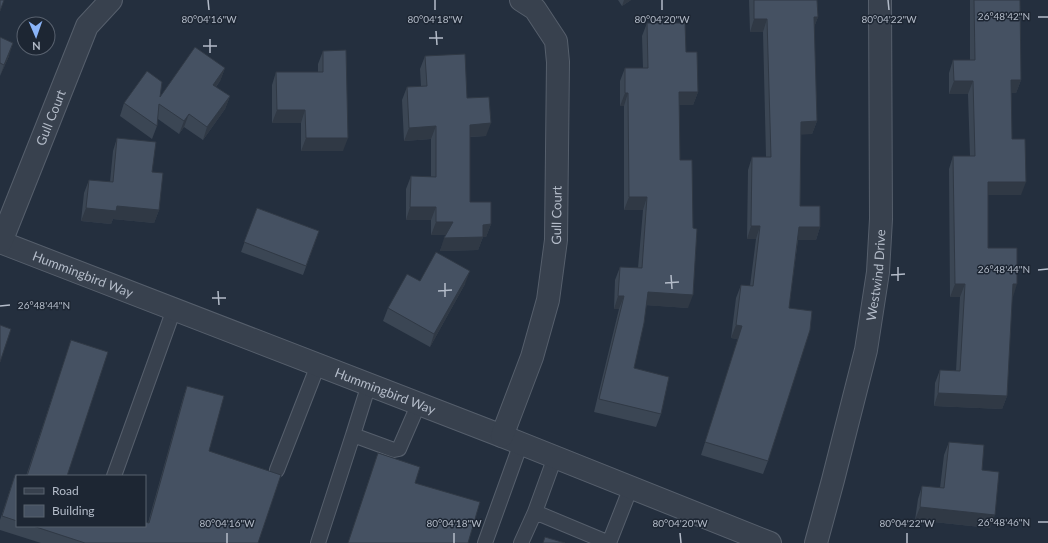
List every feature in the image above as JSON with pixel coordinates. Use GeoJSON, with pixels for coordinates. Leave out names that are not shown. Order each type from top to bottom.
{"type":"FeatureCollection","features":[{"type":"Feature","properties":{"kind":"street","name":"Gull Court"},"geometry":{"type":"LineString","coordinates":[[0,243],[87,26],[111,0]]}},
{"type":"Feature","properties":{"kind":"street","name":"Gull Court"},"geometry":{"type":"LineString","coordinates":[[512,439],[548,300],[556,240],[558,62],[556,41],[535,9],[521,0]]}},
{"type":"Feature","properties":{"kind":"street","name":"Westwind Drive"},"geometry":{"type":"LineString","coordinates":[[816,543],[866,350],[878,272],[881,220],[880,0]]}},
{"type":"Feature","properties":{"kind":"street","name":"Hummingbird Way"},"geometry":{"type":"LineString","coordinates":[[0,243],[512,439],[631,487],[747,539],[770,543]]}},
{"type":"Feature","properties":{"kind":"lane"},"geometry":{"type":"LineString","coordinates":[[114,475],[174,309]]}},
{"type":"Feature","properties":{"kind":"lane"},"geometry":{"type":"LineString","coordinates":[[277,470],[318,365]]}},
{"type":"Feature","properties":{"kind":"lane"},"geometry":{"type":"LineString","coordinates":[[318,543],[369,384]]}},
{"type":"Feature","properties":{"kind":"lane"},"geometry":{"type":"LineString","coordinates":[[353,435],[394,450],[399,449],[419,403]]}},
{"type":"Feature","properties":{"kind":"lane"},"geometry":{"type":"LineString","coordinates":[[484,543],[512,439]]}},
{"type":"Feature","properties":{"kind":"lane"},"geometry":{"type":"LineString","coordinates":[[521,543],[535,512],[555,457]]}},
{"type":"Feature","properties":{"kind":"lane"},"geometry":{"type":"LineString","coordinates":[[535,512],[609,543],[631,487]]}},
{"type":"Feature","properties":{"kind":"building"},"geometry":{"type":"Polygon","coordinates":[[[0,0],[4,0],[0,11],[0,0]]]}},
{"type":"Feature","properties":{"kind":"building"},"geometry":{"type":"Polygon","coordinates":[[[754,0],[817,0],[818,17],[814,17],[817,121],[801,122],[800,206],[820,206],[820,227],[799,227],[789,308],[812,311],[810,330],[768,461],[705,442],[742,326],[736,325],[741,285],[753,286],[760,226],[751,226],[752,157],[771,157],[767,19],[754,19],[754,0]]]}},
{"type":"Feature","properties":{"kind":"building"},"geometry":{"type":"Polygon","coordinates":[[[974,0],[1020,0],[1021,80],[1011,80],[1012,139],[1025,139],[1026,182],[988,182],[988,248],[1017,248],[1017,284],[1013,284],[1007,396],[938,393],[940,370],[960,371],[965,284],[955,284],[953,156],[975,156],[973,81],[954,81],[953,60],[975,60],[974,0]]]}},
{"type":"Feature","properties":{"kind":"building"},"geometry":{"type":"Polygon","coordinates":[[[647,23],[685,23],[686,52],[697,52],[698,92],[679,92],[680,160],[692,160],[693,228],[697,229],[693,295],[648,292],[644,323],[634,368],[669,377],[661,414],[599,399],[624,296],[618,296],[620,267],[642,268],[647,197],[629,197],[628,93],[625,93],[625,68],[648,68],[647,23]]]}},
{"type":"Feature","properties":{"kind":"building"},"geometry":{"type":"Polygon","coordinates":[[[0,37],[13,43],[4,65],[0,63],[0,37]]]}},
{"type":"Feature","properties":{"kind":"building"},"geometry":{"type":"Polygon","coordinates":[[[195,47],[225,68],[213,85],[230,96],[207,127],[189,114],[184,121],[159,104],[157,126],[124,103],[147,71],[162,82],[160,97],[195,47]]]}},
{"type":"Feature","properties":{"kind":"building"},"geometry":{"type":"Polygon","coordinates":[[[346,50],[348,138],[306,138],[305,110],[277,110],[276,72],[323,72],[323,51],[346,50]]]}},
{"type":"Feature","properties":{"kind":"building"},"geometry":{"type":"Polygon","coordinates":[[[465,54],[467,98],[489,97],[491,123],[470,125],[470,202],[491,202],[491,224],[483,225],[483,237],[444,238],[453,222],[436,222],[436,207],[410,207],[411,176],[436,177],[436,126],[409,128],[407,87],[427,86],[425,56],[465,54]]]}},
{"type":"Feature","properties":{"kind":"building"},"geometry":{"type":"Polygon","coordinates":[[[117,138],[156,142],[152,172],[163,173],[159,210],[117,206],[116,211],[86,208],[89,180],[113,182],[117,138]]]}},
{"type":"Feature","properties":{"kind":"building"},"geometry":{"type":"Polygon","coordinates":[[[257,208],[319,231],[306,266],[244,242],[257,208]]]}},
{"type":"Feature","properties":{"kind":"building"},"geometry":{"type":"Polygon","coordinates":[[[436,252],[470,271],[434,334],[388,308],[407,274],[420,281],[436,252]]]}},
{"type":"Feature","properties":{"kind":"building"},"geometry":{"type":"Polygon","coordinates":[[[0,325],[11,329],[0,362],[0,325]]]}},
{"type":"Feature","properties":{"kind":"building"},"geometry":{"type":"Polygon","coordinates":[[[71,340],[108,352],[67,475],[27,475],[71,340]]]}},
{"type":"Feature","properties":{"kind":"building"},"geometry":{"type":"Polygon","coordinates":[[[187,386],[224,396],[209,451],[281,475],[258,543],[85,543],[36,527],[146,527],[146,522],[149,523],[187,386]]]}},
{"type":"Feature","properties":{"kind":"building"},"geometry":{"type":"Polygon","coordinates":[[[949,442],[984,445],[982,470],[999,472],[995,515],[920,507],[922,486],[944,488],[949,442]]]}},
{"type":"Feature","properties":{"kind":"building"},"geometry":{"type":"Polygon","coordinates":[[[378,453],[420,467],[415,483],[480,502],[468,543],[348,543],[378,453]]]}},
{"type":"Feature","properties":{"kind":"building"},"geometry":{"type":"Polygon","coordinates":[[[15,475],[16,475],[16,521],[2,516],[15,475]]]}},
{"type":"Feature","properties":{"kind":"building"},"geometry":{"type":"Polygon","coordinates":[[[545,537],[565,543],[543,543],[545,537]]]}}]}
